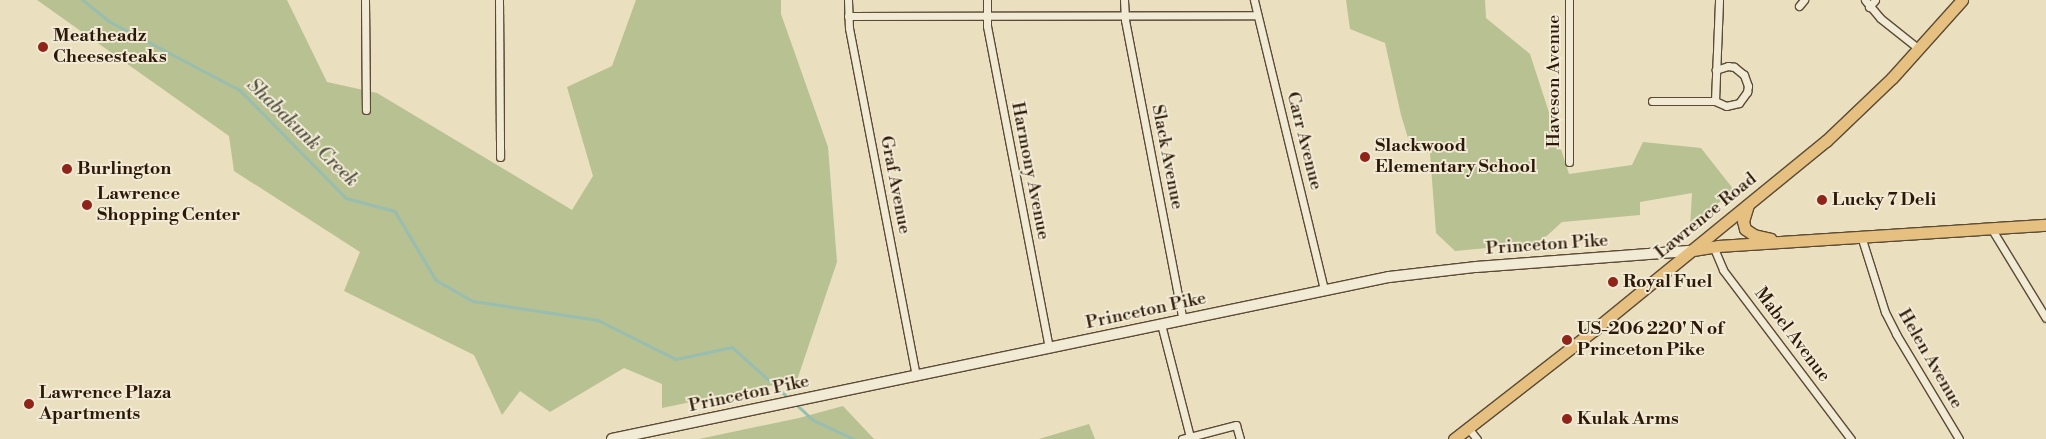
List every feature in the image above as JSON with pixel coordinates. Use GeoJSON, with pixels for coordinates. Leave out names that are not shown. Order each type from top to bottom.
{"type":"FeatureCollection","features":[{"type":"Feature","properties":{"kind":"main road","name":"Lawrence Road"},"geometry":{"type":"LineString","coordinates":[[1454,439],[1748,206],[1851,118],[1919,49],[1962,0]]}},
{"type":"Feature","properties":{"kind":"main road"},"geometry":{"type":"LineString","coordinates":[[1748,206],[1743,221],[1748,232],[1785,241]]}},
{"type":"Feature","properties":{"kind":"main road"},"geometry":{"type":"LineString","coordinates":[[1691,251],[1714,246],[2046,225]]}},
{"type":"Feature","properties":{"kind":"main road","name":"Princeton Pike"},"geometry":{"type":"LineString","coordinates":[[612,439],[1324,290],[1432,271],[1691,251]]}},
{"type":"Feature","properties":{"kind":"street"},"geometry":{"type":"LineString","coordinates":[[365,0],[366,110]]}},
{"type":"Feature","properties":{"kind":"street"},"geometry":{"type":"LineString","coordinates":[[499,0],[500,157]]}},
{"type":"Feature","properties":{"kind":"street","name":"Graf Avenue"},"geometry":{"type":"LineString","coordinates":[[848,0],[848,16],[916,376]]}},
{"type":"Feature","properties":{"kind":"street","name":"Harmony Avenue"},"geometry":{"type":"LineString","coordinates":[[987,0],[986,16],[1048,348]]}},
{"type":"Feature","properties":{"kind":"street","name":"Slack Avenue"},"geometry":{"type":"LineString","coordinates":[[1124,0],[1125,15],[1183,320]]}},
{"type":"Feature","properties":{"kind":"street","name":"Carr Avenue"},"geometry":{"type":"LineString","coordinates":[[1254,0],[1324,290]]}},
{"type":"Feature","properties":{"kind":"street","name":"Haveson Avenue"},"geometry":{"type":"LineString","coordinates":[[1569,0],[1569,162]]}},
{"type":"Feature","properties":{"kind":"street"},"geometry":{"type":"LineString","coordinates":[[1715,101],[1719,0]]}},
{"type":"Feature","properties":{"kind":"street"},"geometry":{"type":"LineString","coordinates":[[1865,0],[1869,7],[1894,31],[1919,49]]}},
{"type":"Feature","properties":{"kind":"street"},"geometry":{"type":"LineString","coordinates":[[1869,7],[1876,0]]}},
{"type":"Feature","properties":{"kind":"street"},"geometry":{"type":"LineString","coordinates":[[848,16],[1257,15]]}},
{"type":"Feature","properties":{"kind":"street"},"geometry":{"type":"LineString","coordinates":[[1652,101],[1715,101],[1726,106],[1739,103],[1744,98],[1748,86],[1744,75],[1734,67],[1728,66],[1716,70]]}},
{"type":"Feature","properties":{"kind":"street"},"geometry":{"type":"LineString","coordinates":[[1991,228],[2046,318]]}},
{"type":"Feature","properties":{"kind":"street","name":"Helen Avenue"},"geometry":{"type":"LineString","coordinates":[[1862,236],[1885,312],[1896,334],[1959,439]]}},
{"type":"Feature","properties":{"kind":"street","name":"Mabel Avenue"},"geometry":{"type":"LineString","coordinates":[[1714,246],[1723,270],[1851,439]]}},
{"type":"Feature","properties":{"kind":"street"},"geometry":{"type":"LineString","coordinates":[[1161,324],[1190,437]]}},
{"type":"Feature","properties":{"kind":"street"},"geometry":{"type":"LineString","coordinates":[[1182,439],[1236,426],[1240,439]]}},
{"type":"Feature","properties":{"kind":"street"},"geometry":{"type":"LineString","coordinates":[[1468,428],[1477,439]]}},
{"type":"Feature","properties":{"kind":"green space"},"geometry":{"type":"Polygon","coordinates":[[[37,0],[287,0],[327,82],[377,93],[572,210],[593,176],[567,87],[612,66],[636,0],[781,0],[781,14],[828,147],[837,262],[797,380],[662,408],[662,384],[624,368],[550,412],[520,391],[502,415],[474,355],[344,291],[360,252],[234,171],[229,136],[37,0]]]}},
{"type":"Feature","properties":{"kind":"green space"},"geometry":{"type":"Polygon","coordinates":[[[1346,0],[1485,0],[1486,18],[1530,54],[1569,174],[1632,165],[1643,142],[1701,148],[1734,190],[1690,227],[1692,193],[1640,202],[1640,215],[1562,222],[1539,243],[1455,251],[1436,233],[1430,153],[1412,151],[1401,115],[1385,43],[1350,29],[1346,0]]]}},
{"type":"Feature","properties":{"kind":"green space"},"geometry":{"type":"Polygon","coordinates":[[[843,406],[874,439],[699,439],[799,418],[843,406]]]}},
{"type":"Feature","properties":{"kind":"green space"},"geometry":{"type":"Polygon","coordinates":[[[1089,424],[1095,439],[1039,439],[1089,424]]]}},
{"type":"Feature","properties":{"kind":"waterway","name":"Shabakunk Creek"},"geometry":{"type":"LineString","coordinates":[[83,0],[109,21],[240,90],[346,198],[395,211],[436,280],[473,301],[598,320],[676,359],[732,347],[790,399]]}},
{"type":"Feature","properties":{"kind":"waterway","name":"Shabakunk Creek"},"geometry":{"type":"LineString","coordinates":[[796,404],[813,420],[854,439]]}},
{"type":"Feature","properties":{"kind":"place","name":"Meatheadz Cheesesteaks"},"geometry":{"type":"Point","coordinates":[43,47]}},
{"type":"Feature","properties":{"kind":"place","name":"Slackwood Elementary School"},"geometry":{"type":"Point","coordinates":[1365,157]}},
{"type":"Feature","properties":{"kind":"place","name":"Burlington"},"geometry":{"type":"Point","coordinates":[67,169]}},
{"type":"Feature","properties":{"kind":"place","name":"Lucky 7 Deli"},"geometry":{"type":"Point","coordinates":[1822,200]}},
{"type":"Feature","properties":{"kind":"place","name":"Lawrence Shopping Center"},"geometry":{"type":"Point","coordinates":[87,205]}},
{"type":"Feature","properties":{"kind":"place","name":"Royal Fuel"},"geometry":{"type":"Point","coordinates":[1613,282]}},
{"type":"Feature","properties":{"kind":"place","name":"US-206 220' N of Princeton Pike"},"geometry":{"type":"Point","coordinates":[1567,340]}},
{"type":"Feature","properties":{"kind":"place","name":"Lawrence Plaza Apartments"},"geometry":{"type":"Point","coordinates":[29,404]}},
{"type":"Feature","properties":{"kind":"place","name":"Kulak Arms"},"geometry":{"type":"Point","coordinates":[1567,419]}}]}
